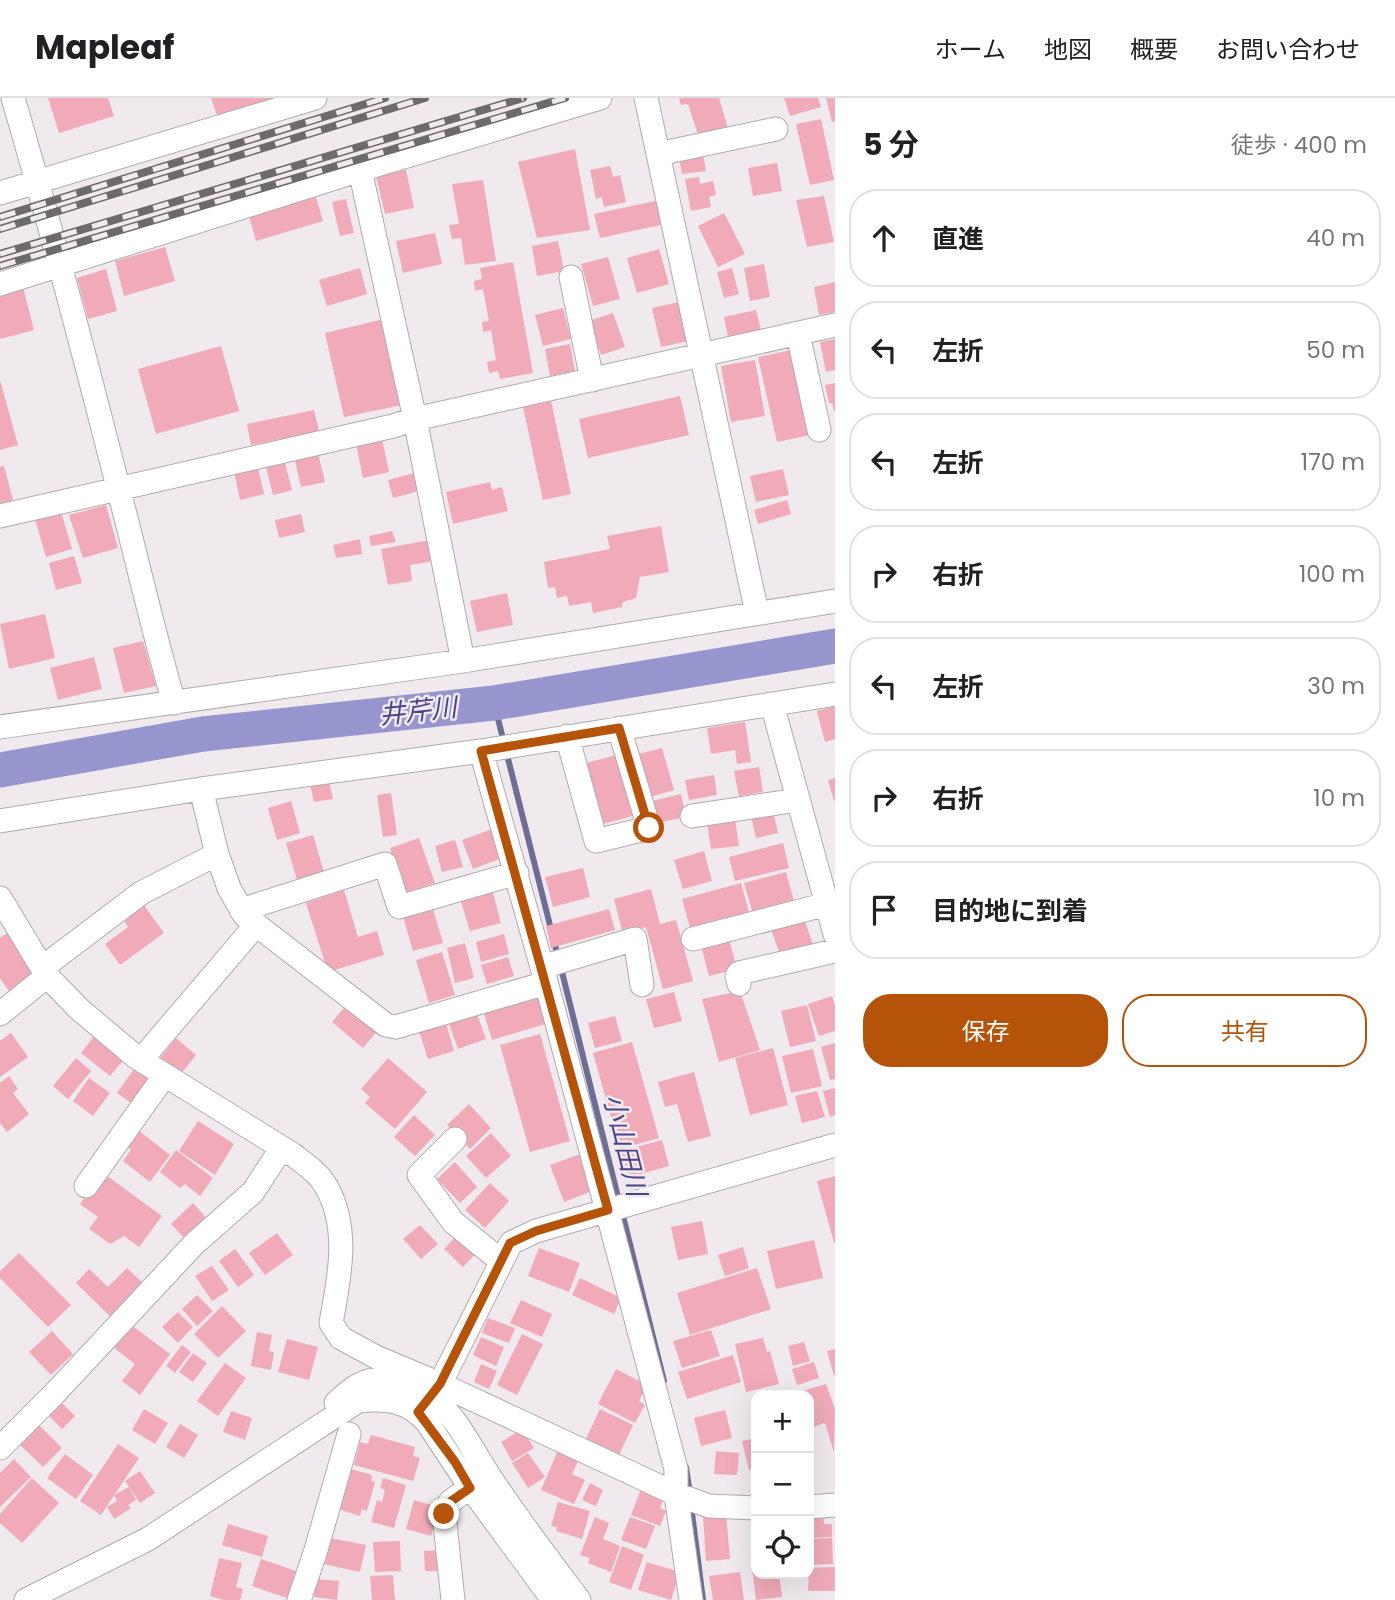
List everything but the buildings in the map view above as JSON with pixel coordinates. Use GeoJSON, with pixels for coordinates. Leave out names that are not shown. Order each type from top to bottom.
{"type":"FeatureCollection","features":[{"type":"Feature","properties":{"kind":"street"},"geometry":{"type":"LineString","coordinates":[[13,98],[38,182],[119,489],[152,628],[174,703]]}},
{"type":"Feature","properties":{"kind":"street"},"geometry":{"type":"LineString","coordinates":[[0,193],[315,98]]}},
{"type":"Feature","properties":{"kind":"street"},"geometry":{"type":"LineString","coordinates":[[0,284],[360,170],[600,98]]}},
{"type":"Feature","properties":{"kind":"street"},"geometry":{"type":"LineString","coordinates":[[646,98],[757,613]]}},
{"type":"Feature","properties":{"kind":"street"},"geometry":{"type":"LineString","coordinates":[[658,153],[776,129]]}},
{"type":"Feature","properties":{"kind":"street"},"geometry":{"type":"LineString","coordinates":[[360,170],[415,418],[463,661]]}},
{"type":"Feature","properties":{"kind":"street"},"geometry":{"type":"LineString","coordinates":[[571,277],[592,380]]}},
{"type":"Feature","properties":{"kind":"street"},"geometry":{"type":"LineString","coordinates":[[0,516],[380,429],[415,418],[835,325]]}},
{"type":"Feature","properties":{"kind":"street"},"geometry":{"type":"LineString","coordinates":[[798,334],[819,430]]}},
{"type":"Feature","properties":{"kind":"street"},"geometry":{"type":"LineString","coordinates":[[0,727],[463,661],[835,601]]}},
{"type":"Feature","properties":{"kind":"street"},"geometry":{"type":"LineString","coordinates":[[0,821],[201,789],[481,751],[835,694]]}},
{"type":"Feature","properties":{"kind":"street"},"geometry":{"type":"LineString","coordinates":[[772,704],[835,934]]}},
{"type":"Feature","properties":{"kind":"street"},"geometry":{"type":"LineString","coordinates":[[567,737],[596,841],[649,828],[619,728]]}},
{"type":"Feature","properties":{"kind":"street"},"geometry":{"type":"LineString","coordinates":[[481,751],[517,873],[676,1469],[676,1494],[691,1600]]}},
{"type":"Feature","properties":{"kind":"street"},"geometry":{"type":"LineString","coordinates":[[201,789],[217,854],[229,888],[248,917],[386,1025],[396,1027],[544,975],[635,939],[642,985]]}},
{"type":"Feature","properties":{"kind":"street"},"geometry":{"type":"LineString","coordinates":[[692,816],[798,800]]}},
{"type":"Feature","properties":{"kind":"street"},"geometry":{"type":"LineString","coordinates":[[0,1014],[44,972],[141,893],[217,854]]}},
{"type":"Feature","properties":{"kind":"street"},"geometry":{"type":"LineString","coordinates":[[141,1060],[248,917],[385,864],[400,907],[517,873]]}},
{"type":"Feature","properties":{"kind":"street"},"geometry":{"type":"LineString","coordinates":[[0,898],[7,926],[44,972],[79,1009],[141,1060],[292,1154],[313,1170],[327,1188],[337,1215],[342,1250],[331,1324],[341,1338],[376,1357],[430,1398],[461,1429],[489,1475],[579,1600]]}},
{"type":"Feature","properties":{"kind":"street"},"geometry":{"type":"LineString","coordinates":[[693,939],[827,904]]}},
{"type":"Feature","properties":{"kind":"street"},"geometry":{"type":"LineString","coordinates":[[739,984],[739,974],[835,951]]}},
{"type":"Feature","properties":{"kind":"street"},"geometry":{"type":"LineString","coordinates":[[86,1186],[165,1075]]}},
{"type":"Feature","properties":{"kind":"street"},"geometry":{"type":"LineString","coordinates":[[455,1139],[419,1175],[453,1222],[501,1261]]}},
{"type":"Feature","properties":{"kind":"street"},"geometry":{"type":"LineString","coordinates":[[553,1600],[470,1488],[455,1462],[430,1398],[510,1243],[536,1231],[835,1145]]}},
{"type":"Feature","properties":{"kind":"street"},"geometry":{"type":"LineString","coordinates":[[0,1448],[194,1244],[253,1192],[279,1152],[292,1154]]}},
{"type":"Feature","properties":{"kind":"street"},"geometry":{"type":"LineString","coordinates":[[26,1600],[148,1539],[358,1401],[379,1399],[400,1402],[430,1398],[709,1506],[751,1508]]}},
{"type":"Feature","properties":{"kind":"street"},"geometry":{"type":"LineString","coordinates":[[299,1600],[349,1434]]}},
{"type":"Feature","properties":{"kind":"street"},"geometry":{"type":"LineString","coordinates":[[453,1600],[444,1514],[450,1502],[470,1488]]}},
{"type":"Feature","properties":{"kind":"street"},"geometry":{"type":"LineString","coordinates":[[814,1507],[835,1505]]}},
{"type":"Feature","properties":{"kind":"waterway","name":"井芹川"},"geometry":{"type":"LineString","coordinates":[[0,770],[203,734],[494,703],[835,646]]}},
{"type":"Feature","properties":{"kind":"waterway","name":"小山田川"},"geometry":{"type":"LineString","coordinates":[[494,703],[558,957]]}},
{"type":"Feature","properties":{"kind":"waterway","name":"小山田川"},"geometry":{"type":"LineString","coordinates":[[561,968],[619,1201]]}},
{"type":"Feature","properties":{"kind":"waterway","name":"小山田川"},"geometry":{"type":"LineString","coordinates":[[622,1212],[664,1381]]}},
{"type":"Feature","properties":{"kind":"waterway","name":"小山田川"},"geometry":{"type":"LineString","coordinates":[[686,1467],[690,1494]]}},
{"type":"Feature","properties":{"kind":"waterway","name":"小山田川"},"geometry":{"type":"LineString","coordinates":[[691,1505],[703,1600]]}},
{"type":"Feature","properties":{"kind":"railway"},"geometry":{"type":"LineString","coordinates":[[0,217],[385,98]]}},
{"type":"Feature","properties":{"kind":"railway"},"geometry":{"type":"LineString","coordinates":[[0,229],[425,98]]}},
{"type":"Feature","properties":{"kind":"railway"},"geometry":{"type":"LineString","coordinates":[[0,254],[523,98]]}},
{"type":"Feature","properties":{"kind":"railway"},"geometry":{"type":"LineString","coordinates":[[0,266],[565,98]]}},
{"type":"Feature","properties":{"kind":"route"},"geometry":{"type":"LineString","coordinates":[[444,1514],[450,1502],[470,1488],[455,1462],[418,1412],[440,1384],[510,1243],[536,1231],[608,1210],[517,873],[481,751],[619,728],[649,828]]}}]}
